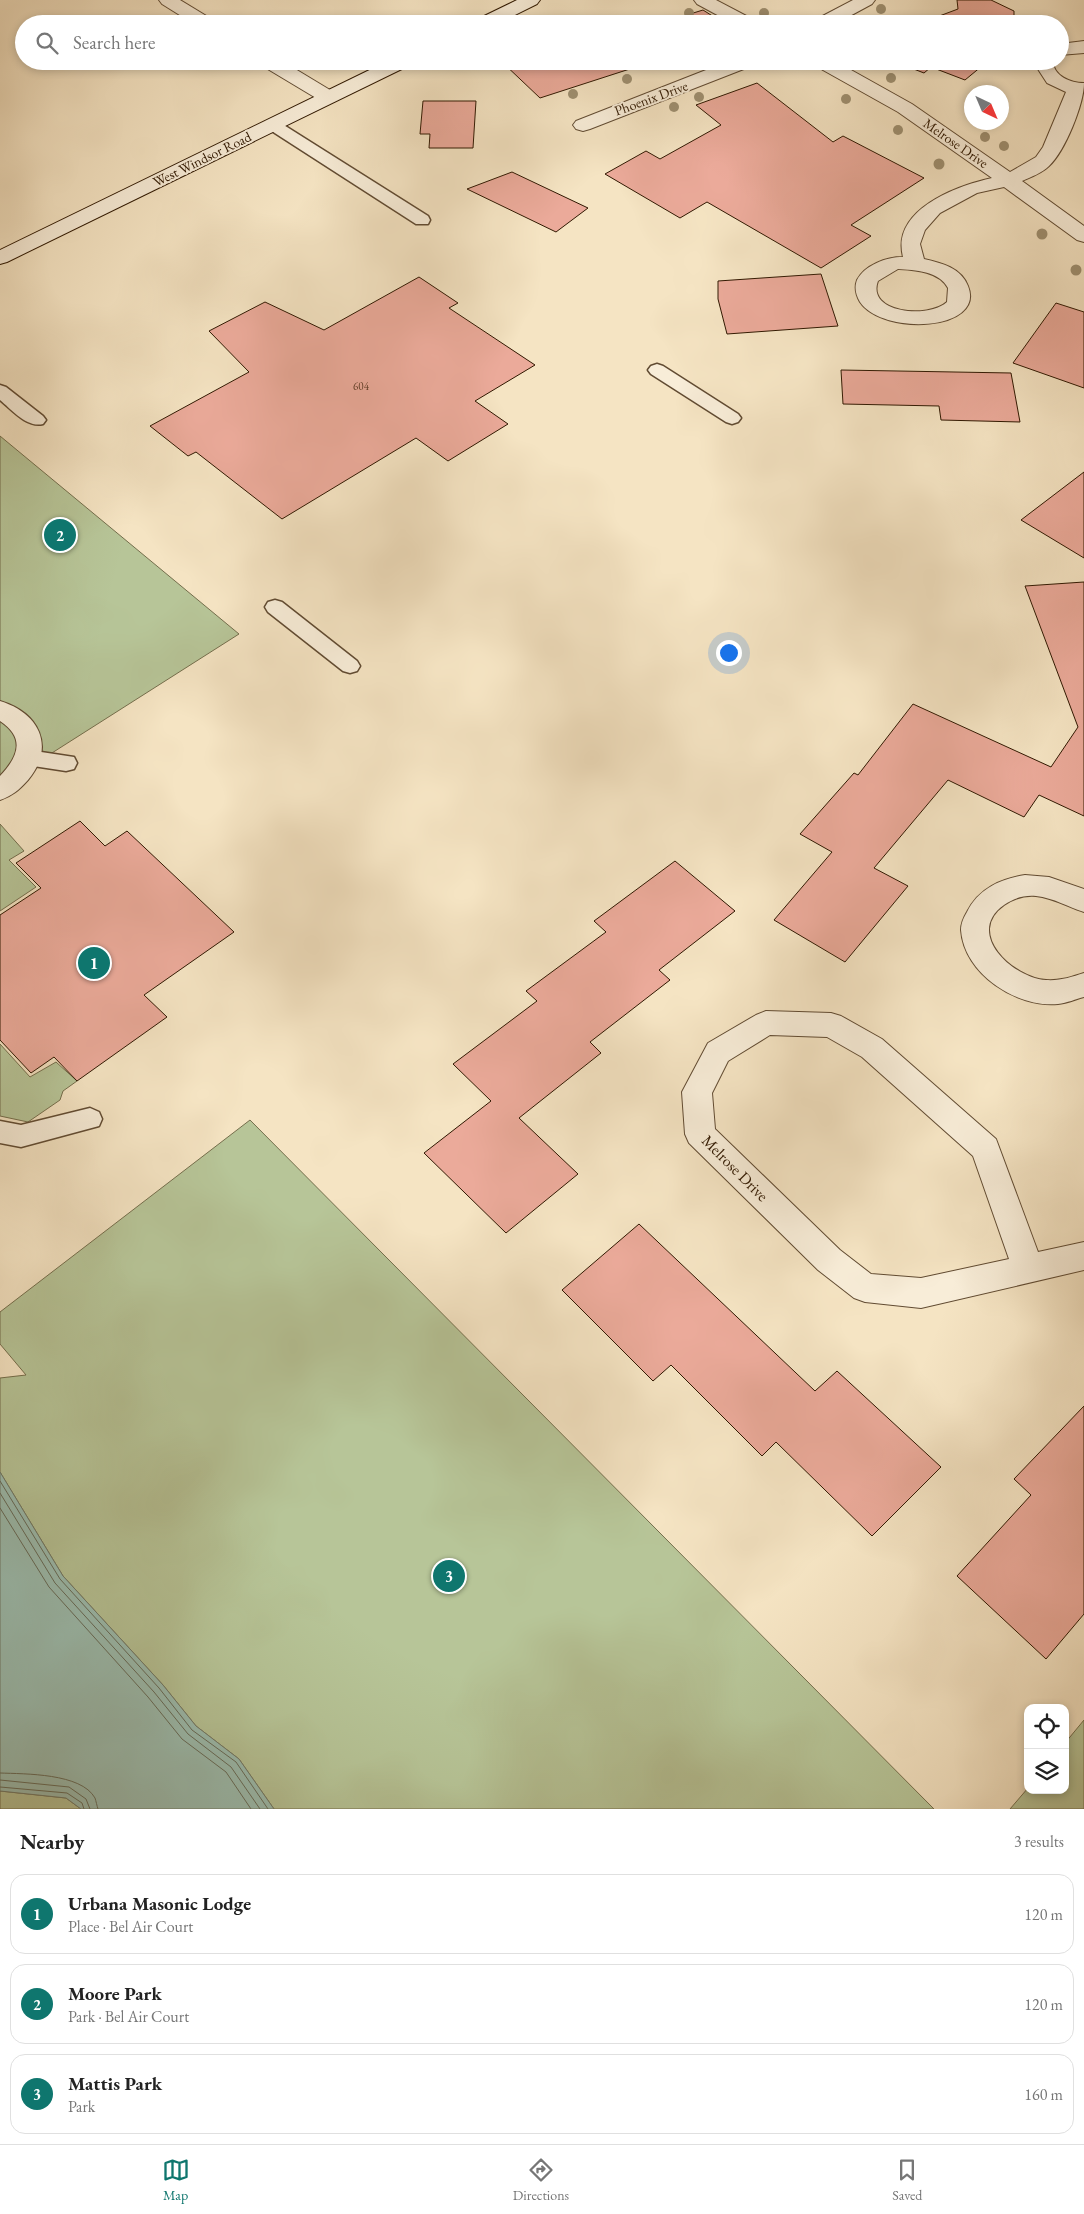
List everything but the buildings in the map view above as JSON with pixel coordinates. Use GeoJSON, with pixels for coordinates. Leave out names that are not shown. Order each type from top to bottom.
{"type":"FeatureCollection","features":[{"type":"Feature","properties":{"kind":"street"},"geometry":{"type":"LineString","coordinates":[[168,0],[192,15]]}},
{"type":"Feature","properties":{"kind":"street"},"geometry":{"type":"LineString","coordinates":[[500,15],[531,0]]}},
{"type":"Feature","properties":{"kind":"street"},"geometry":{"type":"LineString","coordinates":[[703,0],[731,15]]}},
{"type":"Feature","properties":{"kind":"street"},"geometry":{"type":"LineString","coordinates":[[838,15],[866,0]]}},
{"type":"Feature","properties":{"kind":"street"},"geometry":{"type":"LineString","coordinates":[[1069,49],[1084,47]]}},
{"type":"Feature","properties":{"kind":"street"},"geometry":{"type":"LineString","coordinates":[[283,70],[328,98]]}},
{"type":"Feature","properties":{"kind":"street","name":"West Windsor Road"},"geometry":{"type":"LineString","coordinates":[[0,258],[385,70]]}},
{"type":"Feature","properties":{"kind":"street","name":"Phoenix Drive"},"geometry":{"type":"LineString","coordinates":[[584,125],[613,112],[728,70]]}},
{"type":"Feature","properties":{"kind":"street","name":"Melrose Drive"},"geometry":{"type":"LineString","coordinates":[[837,70],[906,108],[1084,236]]}},
{"type":"Feature","properties":{"kind":"street"},"geometry":{"type":"LineString","coordinates":[[915,263],[910,244],[915,228],[933,209],[970,188],[1008,180],[1028,171],[1043,161],[1053,147],[1081,89],[1059,83],[1046,74],[1045,70]]}},
{"type":"Feature","properties":{"kind":"street"},"geometry":{"type":"LineString","coordinates":[[0,710],[13,715],[26,730],[31,747],[23,770],[0,790]]}},
{"type":"Feature","properties":{"kind":"street"},"geometry":{"type":"LineString","coordinates":[[1084,901],[1057,888],[1028,884],[1001,891],[982,907],[975,929],[981,953],[1000,975],[1027,988],[1058,992],[1084,985]]}},
{"type":"Feature","properties":{"kind":"street","name":"Melrose Drive"},"geometry":{"type":"LineString","coordinates":[[1028,1269],[985,1148],[872,1048],[831,1025],[766,1023],[718,1052],[697,1092],[700,1134],[829,1260],[865,1288],[920,1293],[1028,1269],[1084,1256]]}},
{"type":"Feature","properties":{"kind":"lane"},"geometry":{"type":"LineString","coordinates":[[273,124],[422,220]]}},
{"type":"Feature","properties":{"kind":"lane"},"geometry":{"type":"LineString","coordinates":[[657,370],[732,418]]}},
{"type":"Feature","properties":{"kind":"lane"},"geometry":{"type":"LineString","coordinates":[[0,391],[37,420]]}},
{"type":"Feature","properties":{"kind":"lane"},"geometry":{"type":"LineString","coordinates":[[275,607],[350,666]]}},
{"type":"Feature","properties":{"kind":"lane"},"geometry":{"type":"LineString","coordinates":[[28,758],[66,763]]}},
{"type":"Feature","properties":{"kind":"lane"},"geometry":{"type":"LineString","coordinates":[[0,1132],[21,1136],[90,1119]]}},
{"type":"Feature","properties":{"kind":"green space"},"geometry":{"type":"Polygon","coordinates":[[[0,436],[239,634],[0,786],[0,436]]]}},
{"type":"Feature","properties":{"kind":"green space"},"geometry":{"type":"Polygon","coordinates":[[[0,824],[24,851],[9,860],[36,887],[0,911],[0,824]]]}},
{"type":"Feature","properties":{"kind":"green space"},"geometry":{"type":"Polygon","coordinates":[[[0,1044],[30,1077],[56,1062],[77,1081],[63,1091],[60,1100],[28,1122],[0,1116],[0,1044]]]}},
{"type":"Feature","properties":{"kind":"green space"},"geometry":{"type":"Polygon","coordinates":[[[250,1120],[934,1809],[274,1809],[239,1759],[196,1726],[163,1685],[63,1576],[0,1472],[0,1378],[26,1375],[0,1344],[0,1312],[250,1120]]]}},
{"type":"Feature","properties":{"kind":"green space"},"geometry":{"type":"Polygon","coordinates":[[[1084,1720],[1084,1809],[1010,1809],[1024,1793],[1069,1794],[1069,1738],[1084,1720]]]}},
{"type":"Feature","properties":{"kind":"green space"},"geometry":{"type":"Polygon","coordinates":[[[0,1791],[66,1798],[81,1809],[0,1809],[0,1791]]]}},
{"type":"Feature","properties":{"kind":"water"},"geometry":{"type":"Polygon","coordinates":[[[0,1472],[63,1576],[163,1685],[196,1726],[239,1759],[274,1809],[81,1809],[66,1798],[0,1791],[0,1472]]]}},
{"type":"Feature","properties":{"kind":"place","name":"Moore Park"},"geometry":{"type":"Point","coordinates":[60,535]}},
{"type":"Feature","properties":{"kind":"place","name":"Urbana Masonic Lodge"},"geometry":{"type":"Point","coordinates":[94,963]}},
{"type":"Feature","properties":{"kind":"place","name":"Mattis Park"},"geometry":{"type":"Point","coordinates":[449,1576]}}]}
